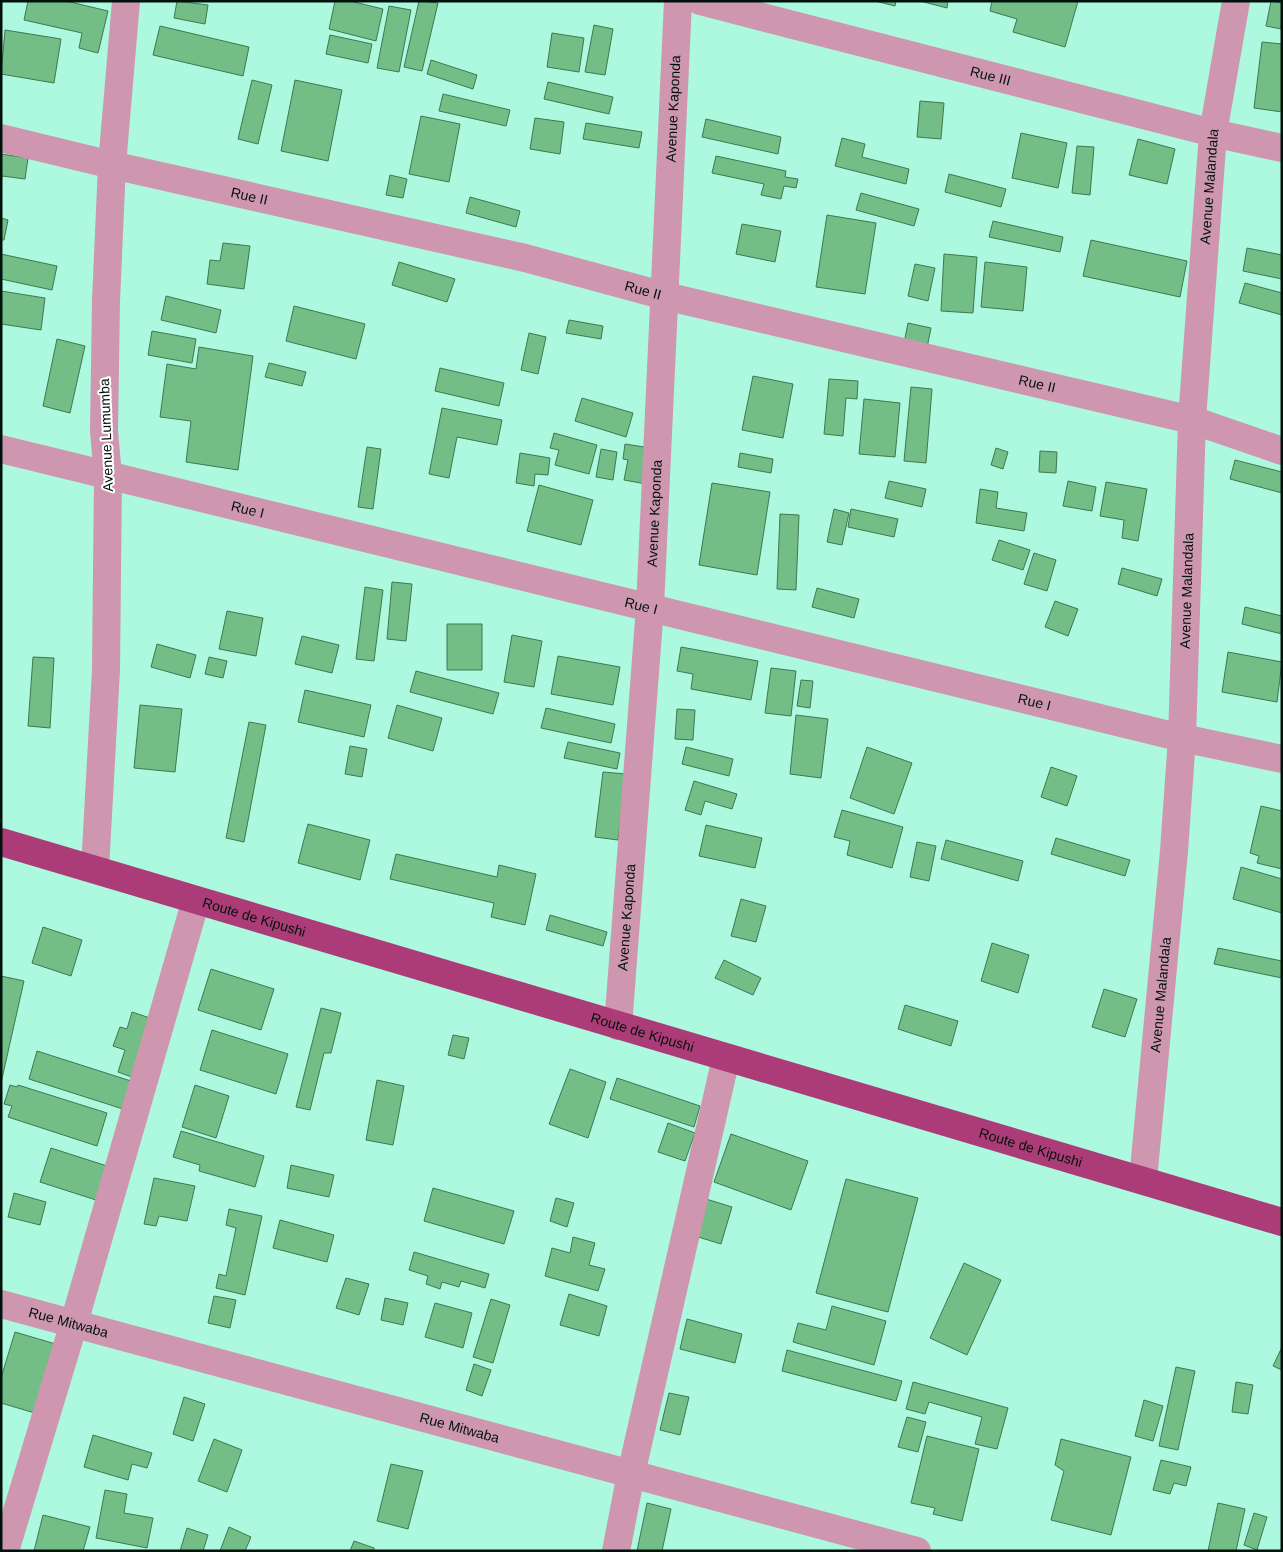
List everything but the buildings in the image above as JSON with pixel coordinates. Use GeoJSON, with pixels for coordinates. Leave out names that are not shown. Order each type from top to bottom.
{"type":"FeatureCollection","features":[{"type":"Feature","properties":{"kind":"highway","name":"Route de Kipushi"},"geometry":{"type":"LineString","coordinates":[[1,842],[1282,1222]]}},
{"type":"Feature","properties":{"kind":"street","name":"Avenue Lumumba"},"geometry":{"type":"LineString","coordinates":[[95,869],[106,670],[108,476],[104,431],[104,371],[112,165],[126,1]]}},
{"type":"Feature","properties":{"kind":"street","name":"Avenue Kaponda"},"geometry":{"type":"LineString","coordinates":[[618,1026],[650,607],[678,1]]}},
{"type":"Feature","properties":{"kind":"street","name":"Rue III"},"geometry":{"type":"LineString","coordinates":[[700,1],[1213,133],[1282,148]]}},
{"type":"Feature","properties":{"kind":"street","name":"Avenue Malandala"},"geometry":{"type":"LineString","coordinates":[[1143,1180],[1174,851],[1182,738],[1192,420],[1213,133],[1236,1]]}},
{"type":"Feature","properties":{"kind":"street","name":"Rue II"},"geometry":{"type":"LineString","coordinates":[[1,138],[112,165],[525,258],[665,296],[1192,420],[1282,451]]}},
{"type":"Feature","properties":{"kind":"street","name":"Rue I"},"geometry":{"type":"LineString","coordinates":[[1,449],[1182,738],[1282,759]]}},
{"type":"Feature","properties":{"kind":"street"},"geometry":{"type":"LineString","coordinates":[[5,1551],[74,1323],[196,900]]}},
{"type":"Feature","properties":{"kind":"street"},"geometry":{"type":"LineString","coordinates":[[616,1551],[631,1474],[726,1058]]}},
{"type":"Feature","properties":{"kind":"street","name":"Rue Mitwaba"},"geometry":{"type":"LineString","coordinates":[[1,1304],[918,1551]]}}]}
